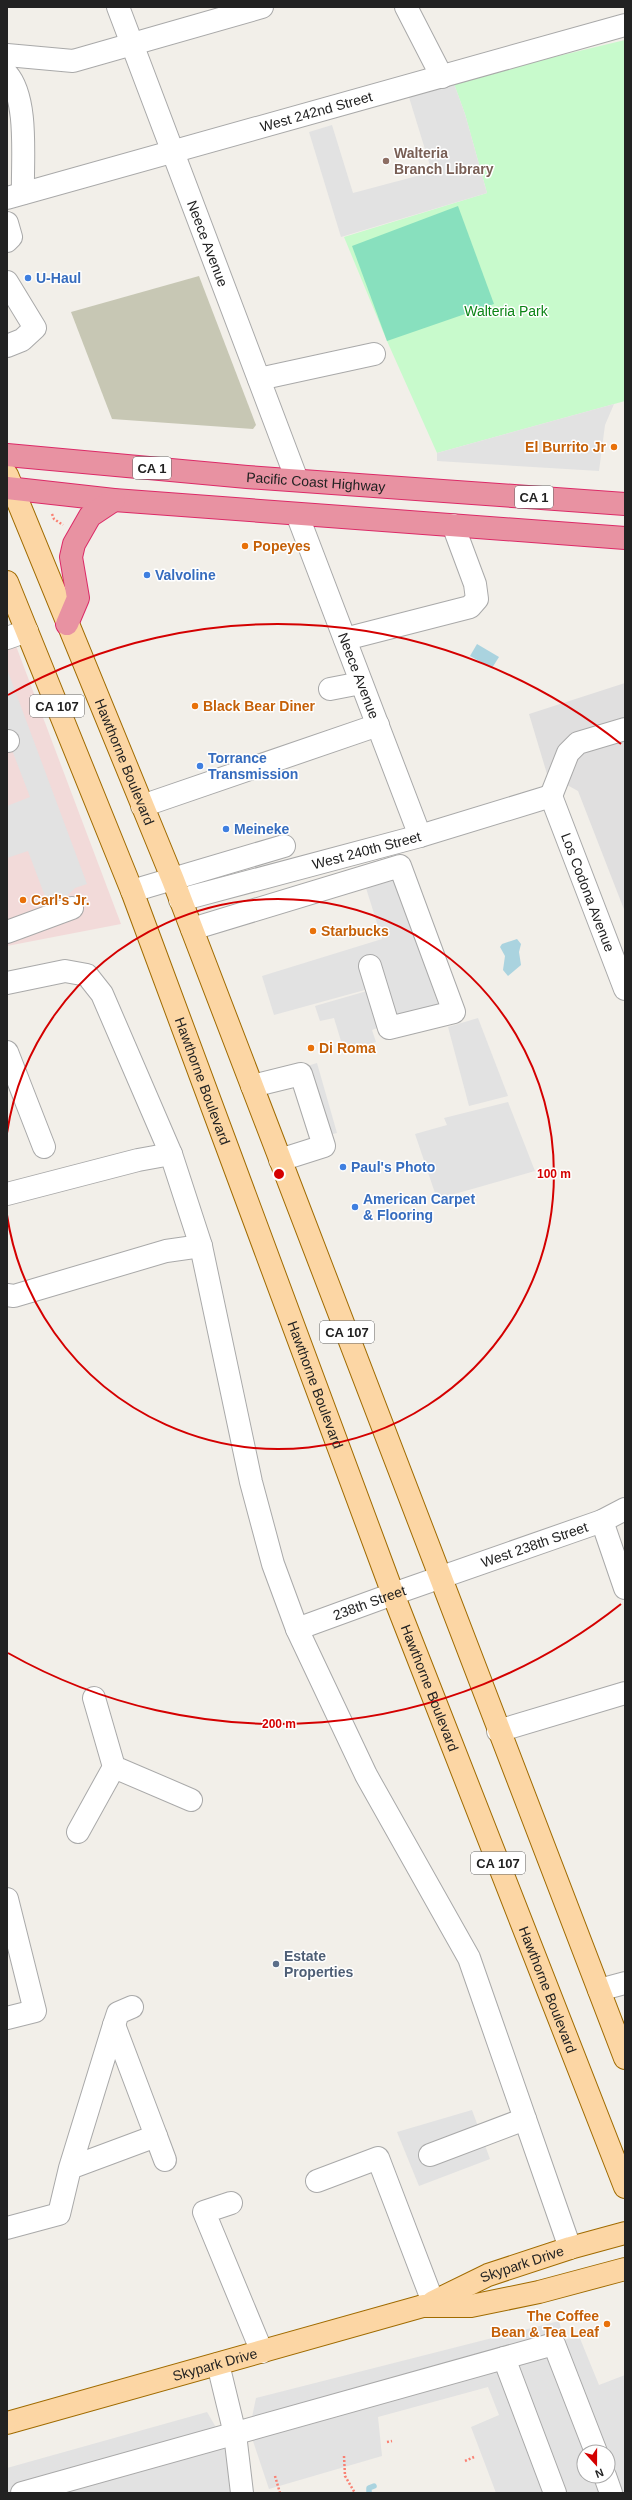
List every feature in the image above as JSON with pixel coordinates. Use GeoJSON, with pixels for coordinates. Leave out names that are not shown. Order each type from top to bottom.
{"type":"FeatureCollection","features":[{"type":"Feature","properties":{"kind":"highway","name":"Pacific Coast Highway"},"geometry":{"type":"LineString","coordinates":[[7,455],[297,480],[625,504]]}},
{"type":"Feature","properties":{"kind":"highway"},"geometry":{"type":"LineString","coordinates":[[9,484],[114,500],[625,538]]}},
{"type":"Feature","properties":{"kind":"highway"},"geometry":{"type":"LineString","coordinates":[[67,624],[78,598],[71,557],[74,544],[90,516],[114,500]]}},
{"type":"Feature","properties":{"kind":"main road","name":"Hawthorne Boulevard"},"geometry":{"type":"LineString","coordinates":[[9,484],[177,890],[442,1577],[498,1730],[625,2058]]}},
{"type":"Feature","properties":{"kind":"main road","name":"Hawthorne Boulevard"},"geometry":{"type":"LineString","coordinates":[[7,582],[17,634],[132,891],[393,1594],[625,2187]]}},
{"type":"Feature","properties":{"kind":"main road","name":"Skypark Drive"},"geometry":{"type":"LineString","coordinates":[[7,2423],[428,2304],[488,2275],[570,2248],[625,2233]]}},
{"type":"Feature","properties":{"kind":"main road","name":"Skypark Drive"},"geometry":{"type":"LineString","coordinates":[[428,2304],[471,2306],[539,2292],[625,2269]]}},
{"type":"Feature","properties":{"kind":"street","name":"Neece Avenue"},"geometry":{"type":"LineString","coordinates":[[118,7],[297,480]]}},
{"type":"Feature","properties":{"kind":"street"},"geometry":{"type":"LineString","coordinates":[[7,55],[73,61],[261,7]]}},
{"type":"Feature","properties":{"kind":"street"},"geometry":{"type":"LineString","coordinates":[[406,7],[442,76]]}},
{"type":"Feature","properties":{"kind":"street","name":"West 242nd Street"},"geometry":{"type":"LineString","coordinates":[[15,196],[625,25]]}},
{"type":"Feature","properties":{"kind":"street"},"geometry":{"type":"LineString","coordinates":[[7,74],[13,82],[22,118],[15,196]]}},
{"type":"Feature","properties":{"kind":"street"},"geometry":{"type":"LineString","coordinates":[[7,223],[11,237],[7,241]]}},
{"type":"Feature","properties":{"kind":"street"},"geometry":{"type":"LineString","coordinates":[[7,282],[35,328],[14,343]]}},
{"type":"Feature","properties":{"kind":"street"},"geometry":{"type":"LineString","coordinates":[[259,379],[374,354]]}},
{"type":"Feature","properties":{"kind":"street","name":"Neece Avenue"},"geometry":{"type":"LineString","coordinates":[[297,514],[420,836]]}},
{"type":"Feature","properties":{"kind":"street"},"geometry":{"type":"LineString","coordinates":[[345,639],[470,607],[477,599],[475,584],[453,526]]}},
{"type":"Feature","properties":{"kind":"street"},"geometry":{"type":"LineString","coordinates":[[330,689],[361,683]]}},
{"type":"Feature","properties":{"kind":"street"},"geometry":{"type":"LineString","coordinates":[[142,806],[378,725]]}},
{"type":"Feature","properties":{"kind":"street"},"geometry":{"type":"LineString","coordinates":[[551,796],[568,753],[578,743],[625,730]]}},
{"type":"Feature","properties":{"kind":"street","name":"West 240th Street"},"geometry":{"type":"LineString","coordinates":[[177,890],[420,836],[551,796]]}},
{"type":"Feature","properties":{"kind":"street","name":"Los Codona Avenue"},"geometry":{"type":"LineString","coordinates":[[551,796],[625,989]]}},
{"type":"Feature","properties":{"kind":"street"},"geometry":{"type":"LineString","coordinates":[[132,891],[177,890],[284,846]]}},
{"type":"Feature","properties":{"kind":"street"},"geometry":{"type":"LineString","coordinates":[[192,929],[400,866],[454,1012],[389,1028],[370,966]]}},
{"type":"Feature","properties":{"kind":"street"},"geometry":{"type":"LineString","coordinates":[[7,932],[72,908]]}},
{"type":"Feature","properties":{"kind":"street"},"geometry":{"type":"LineString","coordinates":[[7,983],[65,971],[87,975],[102,994],[170,1154],[201,1246],[251,1482],[273,1564],[297,1630],[366,1775],[469,1958],[570,2248]]}},
{"type":"Feature","properties":{"kind":"street"},"geometry":{"type":"LineString","coordinates":[[7,1052],[44,1147]]}},
{"type":"Feature","properties":{"kind":"street"},"geometry":{"type":"LineString","coordinates":[[252,1086],[301,1074],[324,1146],[280,1160]]}},
{"type":"Feature","properties":{"kind":"street"},"geometry":{"type":"LineString","coordinates":[[7,1194],[138,1160],[170,1154]]}},
{"type":"Feature","properties":{"kind":"street"},"geometry":{"type":"LineString","coordinates":[[7,1295],[14,1296],[166,1251],[201,1246]]}},
{"type":"Feature","properties":{"kind":"street","name":"West 238th Street"},"geometry":{"type":"LineString","coordinates":[[442,1577],[602,1521],[625,1509]]}},
{"type":"Feature","properties":{"kind":"street"},"geometry":{"type":"LineString","coordinates":[[602,1521],[625,1588]]}},
{"type":"Feature","properties":{"kind":"street","name":"238th Street"},"geometry":{"type":"LineString","coordinates":[[297,1630],[442,1577]]}},
{"type":"Feature","properties":{"kind":"street"},"geometry":{"type":"LineString","coordinates":[[498,1730],[625,1693]]}},
{"type":"Feature","properties":{"kind":"street"},"geometry":{"type":"LineString","coordinates":[[78,1832],[114,1767],[94,1698]]}},
{"type":"Feature","properties":{"kind":"street"},"geometry":{"type":"LineString","coordinates":[[114,1767],[191,1800]]}},
{"type":"Feature","properties":{"kind":"street"},"geometry":{"type":"LineString","coordinates":[[7,1899],[35,2010],[7,2018]]}},
{"type":"Feature","properties":{"kind":"street"},"geometry":{"type":"LineString","coordinates":[[599,1990],[625,1983]]}},
{"type":"Feature","properties":{"kind":"street"},"geometry":{"type":"LineString","coordinates":[[7,2228],[59,2214],[70,2168],[118,2013],[132,2007]]}},
{"type":"Feature","properties":{"kind":"street"},"geometry":{"type":"LineString","coordinates":[[114,2025],[165,2160]]}},
{"type":"Feature","properties":{"kind":"street"},"geometry":{"type":"LineString","coordinates":[[430,2155],[525,2119]]}},
{"type":"Feature","properties":{"kind":"street"},"geometry":{"type":"LineString","coordinates":[[70,2168],[156,2136]]}},
{"type":"Feature","properties":{"kind":"street"},"geometry":{"type":"LineString","coordinates":[[317,2181],[378,2158],[428,2304]]}},
{"type":"Feature","properties":{"kind":"street"},"geometry":{"type":"LineString","coordinates":[[231,2203],[204,2212],[262,2352]]}},
{"type":"Feature","properties":{"kind":"street"},"geometry":{"type":"LineString","coordinates":[[22,2493],[554,2344],[593,2444]]}},
{"type":"Feature","properties":{"kind":"street"},"geometry":{"type":"LineString","coordinates":[[504,2358],[555,2493]]}},
{"type":"Feature","properties":{"kind":"street"},"geometry":{"type":"LineString","coordinates":[[218,2364],[235,2434],[242,2493]]}},
{"type":"Feature","properties":{"kind":"path"},"geometry":{"type":"LineString","coordinates":[[52,514],[54,519],[69,528]]}},
{"type":"Feature","properties":{"kind":"path"},"geometry":{"type":"LineString","coordinates":[[48,520],[54,519]]}},
{"type":"Feature","properties":{"kind":"path"},"geometry":{"type":"LineString","coordinates":[[387,2442],[392,2441]]}},
{"type":"Feature","properties":{"kind":"path"},"geometry":{"type":"LineString","coordinates":[[344,2456],[344,2476],[355,2493]]}},
{"type":"Feature","properties":{"kind":"path"},"geometry":{"type":"LineString","coordinates":[[465,2461],[474,2457]]}},
{"type":"Feature","properties":{"kind":"path"},"geometry":{"type":"LineString","coordinates":[[275,2476],[280,2493]]}},
{"type":"Feature","properties":{"kind":"shaded area"},"geometry":{"type":"Polygon","coordinates":[[[453,81],[465,114],[487,193],[341,237],[309,132],[332,125],[353,193],[432,172],[408,94],[453,81]]]}},
{"type":"Feature","properties":{"kind":"shaded area"},"geometry":{"type":"Polygon","coordinates":[[[199,276],[256,425],[253,429],[112,419],[71,312],[199,276]]]}},
{"type":"Feature","properties":{"kind":"shaded area"},"geometry":{"type":"Polygon","coordinates":[[[614,404],[605,425],[599,471],[437,461],[437,453],[614,404]]]}},
{"type":"Feature","properties":{"kind":"shaded area"},"geometry":{"type":"Polygon","coordinates":[[[13,638],[121,924],[7,946],[7,641],[13,638]]]}},
{"type":"Feature","properties":{"kind":"shaded area"},"geometry":{"type":"Polygon","coordinates":[[[7,669],[87,884],[75,888],[61,902],[49,907],[28,851],[7,858],[7,806],[30,797],[7,737],[7,669]]]}},
{"type":"Feature","properties":{"kind":"shaded area"},"geometry":{"type":"Polygon","coordinates":[[[625,683],[625,912],[578,791],[547,774],[529,714],[625,683]]]}},
{"type":"Feature","properties":{"kind":"shaded area"},"geometry":{"type":"Polygon","coordinates":[[[395,880],[438,1004],[394,1017],[383,985],[274,1015],[262,976],[382,939],[366,888],[395,880]]]}},
{"type":"Feature","properties":{"kind":"shaded area"},"geometry":{"type":"Polygon","coordinates":[[[367,991],[380,1027],[372,1030],[376,1042],[344,1051],[334,1018],[320,1021],[315,1006],[367,991]]]}},
{"type":"Feature","properties":{"kind":"shaded area"},"geometry":{"type":"Polygon","coordinates":[[[478,1018],[508,1096],[469,1106],[448,1027],[478,1018]]]}},
{"type":"Feature","properties":{"kind":"shaded area"},"geometry":{"type":"Polygon","coordinates":[[[317,1063],[337,1133],[315,1138],[291,1071],[317,1063]]]}},
{"type":"Feature","properties":{"kind":"shaded area"},"geometry":{"type":"Polygon","coordinates":[[[508,1102],[535,1171],[437,1199],[415,1134],[447,1125],[444,1118],[508,1102]]]}},
{"type":"Feature","properties":{"kind":"shaded area"},"geometry":{"type":"Polygon","coordinates":[[[472,2110],[490,2159],[419,2186],[397,2132],[472,2110]]]}},
{"type":"Feature","properties":{"kind":"shaded area"},"geometry":{"type":"Polygon","coordinates":[[[559,2321],[564,2340],[579,2336],[599,2385],[625,2375],[625,2493],[496,2493],[471,2427],[499,2415],[488,2387],[378,2417],[382,2456],[269,2489],[252,2438],[252,2417],[256,2398],[559,2321]]]}},
{"type":"Feature","properties":{"kind":"shaded area"},"geometry":{"type":"Polygon","coordinates":[[[207,2412],[228,2448],[230,2493],[7,2493],[7,2468],[207,2412]]]}},
{"type":"Feature","properties":{"kind":"green space","name":"Walteria Park"},"geometry":{"type":"Polygon","coordinates":[[[625,40],[625,401],[437,453],[387,341],[344,237],[487,193],[465,114],[453,81],[625,40]]]}},
{"type":"Feature","properties":{"kind":"green space"},"geometry":{"type":"Polygon","coordinates":[[[458,206],[494,304],[387,341],[352,246],[458,206]]]}},
{"type":"Feature","properties":{"kind":"water"},"geometry":{"type":"Polygon","coordinates":[[[477,644],[499,657],[492,668],[470,656],[477,644]]]}},
{"type":"Feature","properties":{"kind":"water"},"geometry":{"type":"Polygon","coordinates":[[[517,939],[521,944],[519,952],[521,965],[508,976],[503,970],[505,956],[500,947],[502,944],[517,939]]]}},
{"type":"Feature","properties":{"kind":"waterway"},"geometry":{"type":"LineString","coordinates":[[369,2493],[369,2488],[374,2486]]}},
{"type":"Feature","properties":{"kind":"place","name":"Walteria Branch Library"},"geometry":{"type":"Point","coordinates":[386,161]}},
{"type":"Feature","properties":{"kind":"place","name":"U-Haul"},"geometry":{"type":"Point","coordinates":[28,278]}},
{"type":"Feature","properties":{"kind":"place","name":"El Burrito Jr"},"geometry":{"type":"Point","coordinates":[614,447]}},
{"type":"Feature","properties":{"kind":"place","name":"Popeyes"},"geometry":{"type":"Point","coordinates":[245,546]}},
{"type":"Feature","properties":{"kind":"place","name":"Valvoline"},"geometry":{"type":"Point","coordinates":[147,575]}},
{"type":"Feature","properties":{"kind":"place","name":"Black Bear Diner"},"geometry":{"type":"Point","coordinates":[195,706]}},
{"type":"Feature","properties":{"kind":"place","name":"Torrance Transmission"},"geometry":{"type":"Point","coordinates":[200,766]}},
{"type":"Feature","properties":{"kind":"place","name":"Meineke"},"geometry":{"type":"Point","coordinates":[226,829]}},
{"type":"Feature","properties":{"kind":"place","name":"Carl's Jr."},"geometry":{"type":"Point","coordinates":[23,900]}},
{"type":"Feature","properties":{"kind":"place","name":"Starbucks"},"geometry":{"type":"Point","coordinates":[313,931]}},
{"type":"Feature","properties":{"kind":"place","name":"Di Roma"},"geometry":{"type":"Point","coordinates":[311,1048]}},
{"type":"Feature","properties":{"kind":"place","name":"Paul's Photo"},"geometry":{"type":"Point","coordinates":[343,1167]}},
{"type":"Feature","properties":{"kind":"place","name":"American Carpet & Flooring"},"geometry":{"type":"Point","coordinates":[355,1207]}},
{"type":"Feature","properties":{"kind":"place","name":"Estate Properties"},"geometry":{"type":"Point","coordinates":[276,1964]}},
{"type":"Feature","properties":{"kind":"place","name":"The Coffee Bean & Tea Leaf"},"geometry":{"type":"Point","coordinates":[607,2324]}}]}
